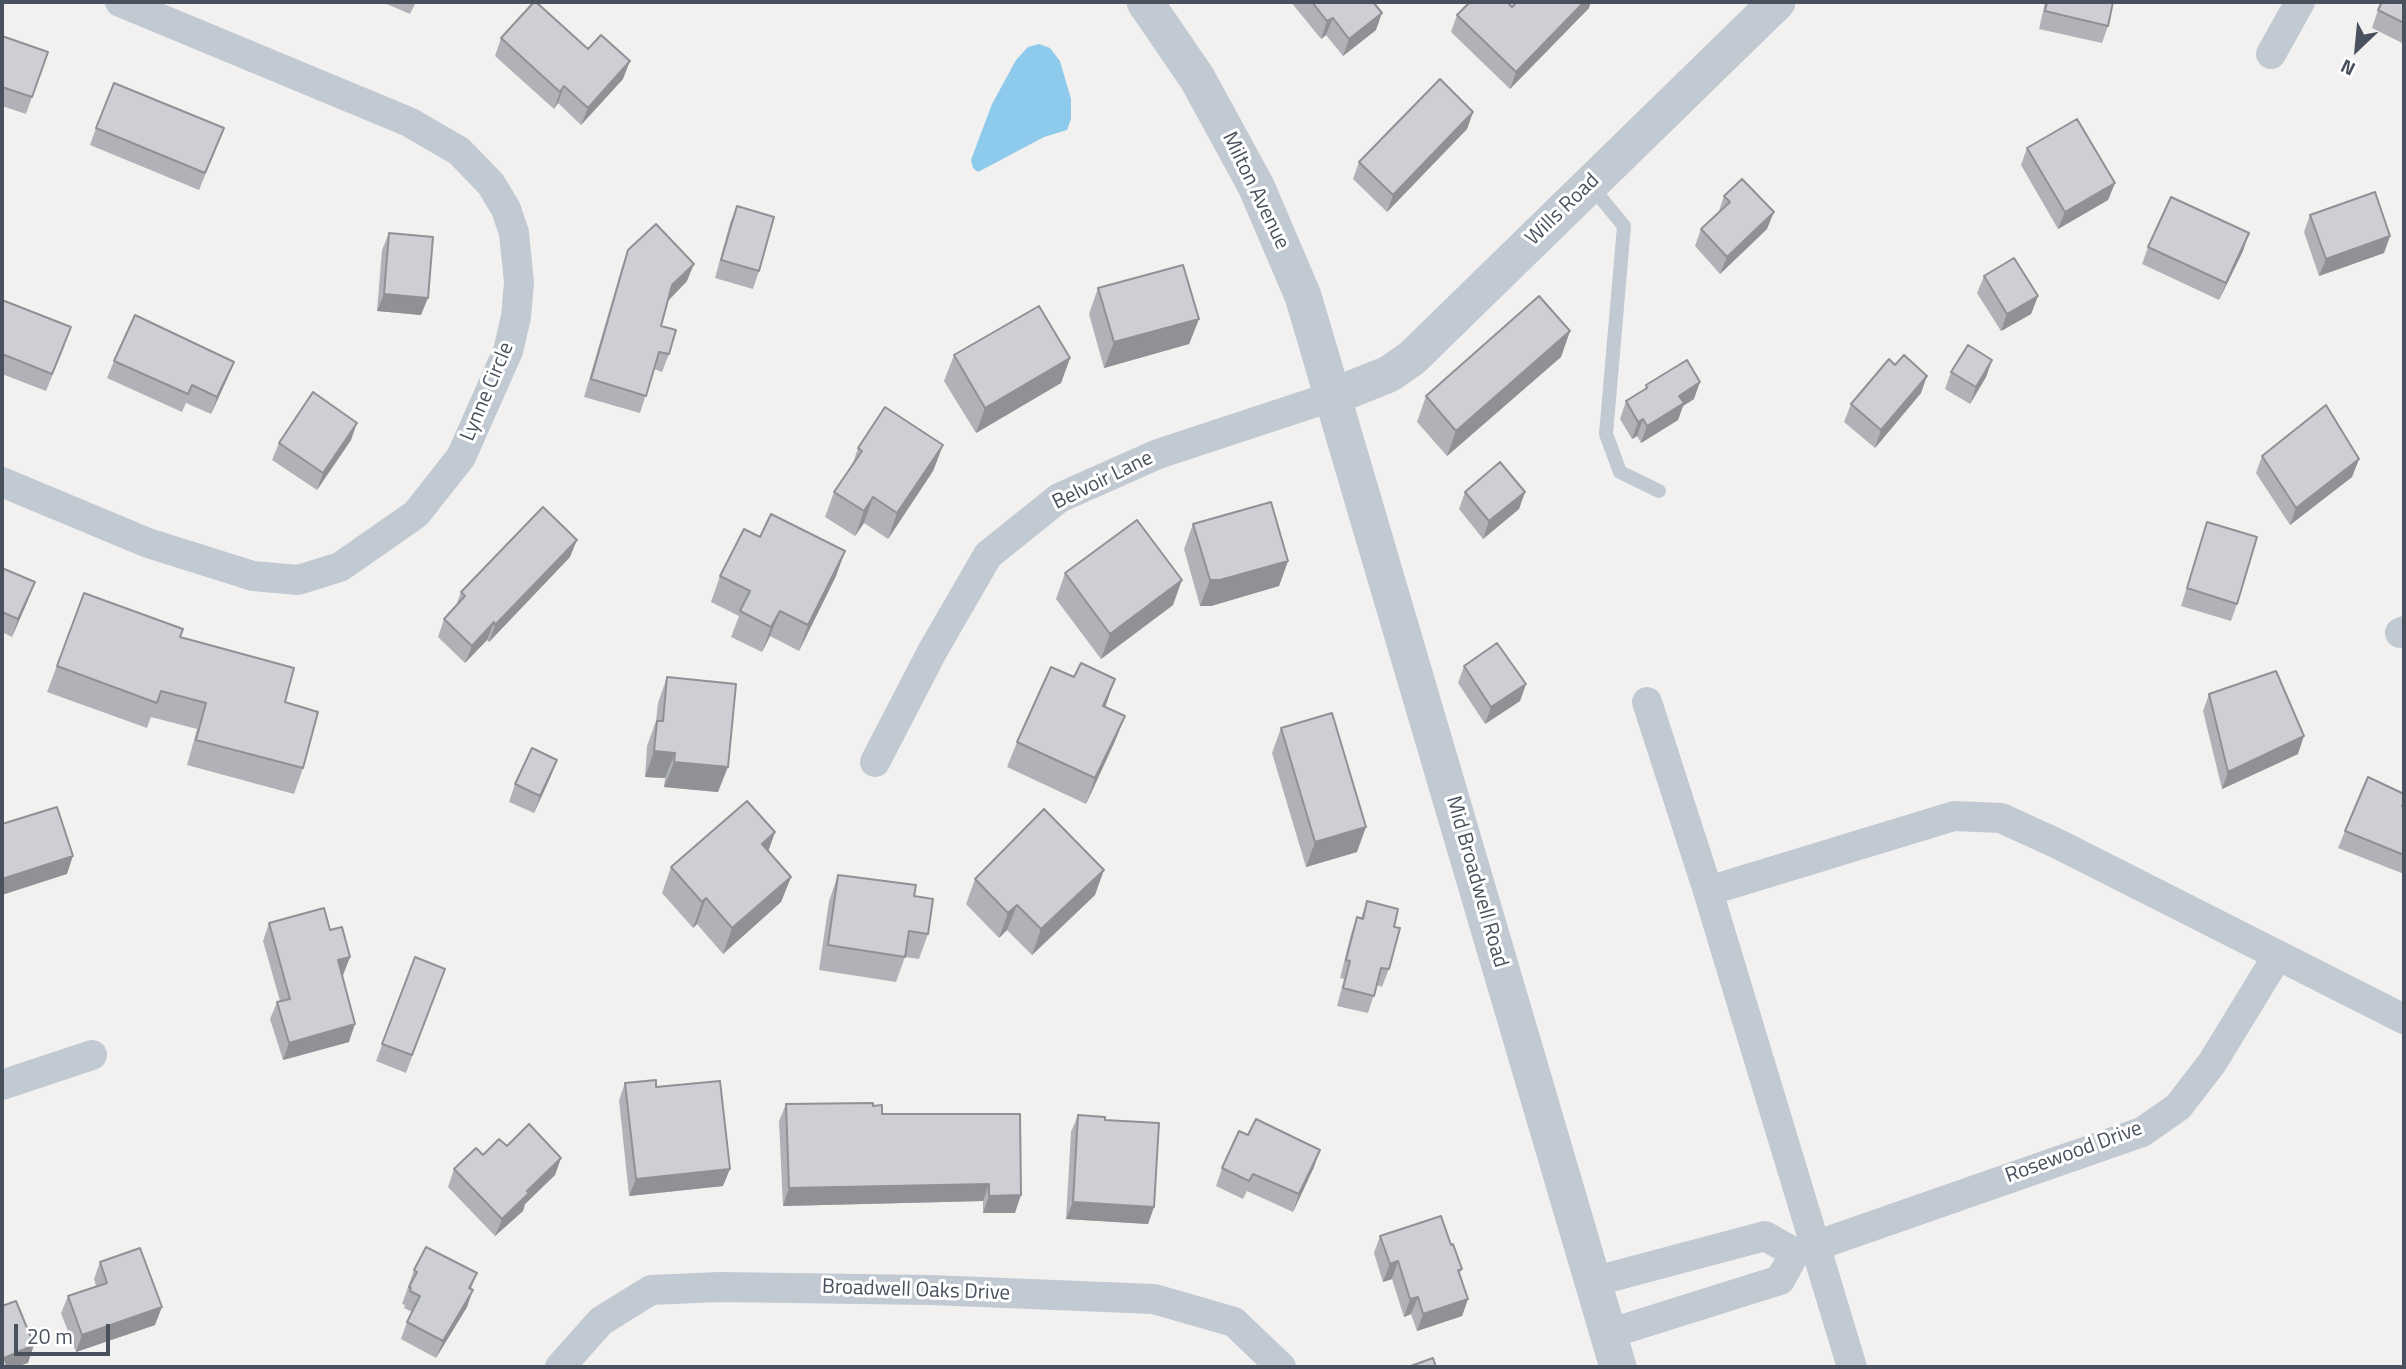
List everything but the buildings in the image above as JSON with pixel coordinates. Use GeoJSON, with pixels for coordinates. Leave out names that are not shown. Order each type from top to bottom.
{"type":"FeatureCollection","features":[{"type":"Feature","properties":{"kind":"street","name":"Lynne Circle"},"geometry":{"type":"LineString","coordinates":[[2,482],[148,543],[253,576],[299,580],[340,567],[416,514],[461,457],[508,351],[516,317],[519,282],[514,233],[506,209],[491,184],[459,151],[409,122],[120,2]]}},
{"type":"Feature","properties":{"kind":"street","name":"Milton Avenue"},"geometry":{"type":"LineString","coordinates":[[1145,2],[1197,78],[1256,186],[1303,296],[1334,396]]}},
{"type":"Feature","properties":{"kind":"street","name":"Wills Road"},"geometry":{"type":"LineString","coordinates":[[1334,396],[1389,374],[1412,358],[1777,2]]}},
{"type":"Feature","properties":{"kind":"street"},"geometry":{"type":"LineString","coordinates":[[2271,54],[2300,2]]}},
{"type":"Feature","properties":{"kind":"street","name":"Belvoir Lane"},"geometry":{"type":"LineString","coordinates":[[875,762],[933,650],[988,555],[1059,498],[1158,454],[1334,396]]}},
{"type":"Feature","properties":{"kind":"street","name":"Mid Broadwell Road"},"geometry":{"type":"LineString","coordinates":[[1334,396],[1613,1351]]}},
{"type":"Feature","properties":{"kind":"street"},"geometry":{"type":"LineString","coordinates":[[1647,702],[1707,888],[1805,1249],[1852,1367]]}},
{"type":"Feature","properties":{"kind":"street"},"geometry":{"type":"LineString","coordinates":[[1707,888],[1708,891],[1954,816],[2001,818],[2058,844],[2404,1019]]}},
{"type":"Feature","properties":{"kind":"street","name":"Rosewood Drive"},"geometry":{"type":"LineString","coordinates":[[1805,1249],[2142,1132],[2178,1107],[2213,1063],[2278,954]]}},
{"type":"Feature","properties":{"kind":"street"},"geometry":{"type":"LineString","coordinates":[[2,1085],[92,1055]]}},
{"type":"Feature","properties":{"kind":"street"},"geometry":{"type":"LineString","coordinates":[[1592,1282],[1765,1236],[1805,1249]]}},
{"type":"Feature","properties":{"kind":"street"},"geometry":{"type":"LineString","coordinates":[[1613,1351],[1780,1280],[1805,1249]]}},
{"type":"Feature","properties":{"kind":"street","name":"Broadwell Oaks Drive"},"geometry":{"type":"LineString","coordinates":[[560,1367],[601,1321],[651,1290],[720,1287],[931,1290],[1154,1300],[1234,1322],[1281,1367]]}},
{"type":"Feature","properties":{"kind":"lane"},"geometry":{"type":"LineString","coordinates":[[1590,184],[1624,226],[1606,434],[1620,472],[1659,491]]}},
{"type":"Feature","properties":{"kind":"water"},"geometry":{"type":"Polygon","coordinates":[[[1039,44],[1050,48],[1060,61],[1071,99],[1071,119],[1067,130],[1044,137],[978,172],[973,168],[971,160],[992,104],[1016,60],[1028,47],[1039,44]]]}}]}
